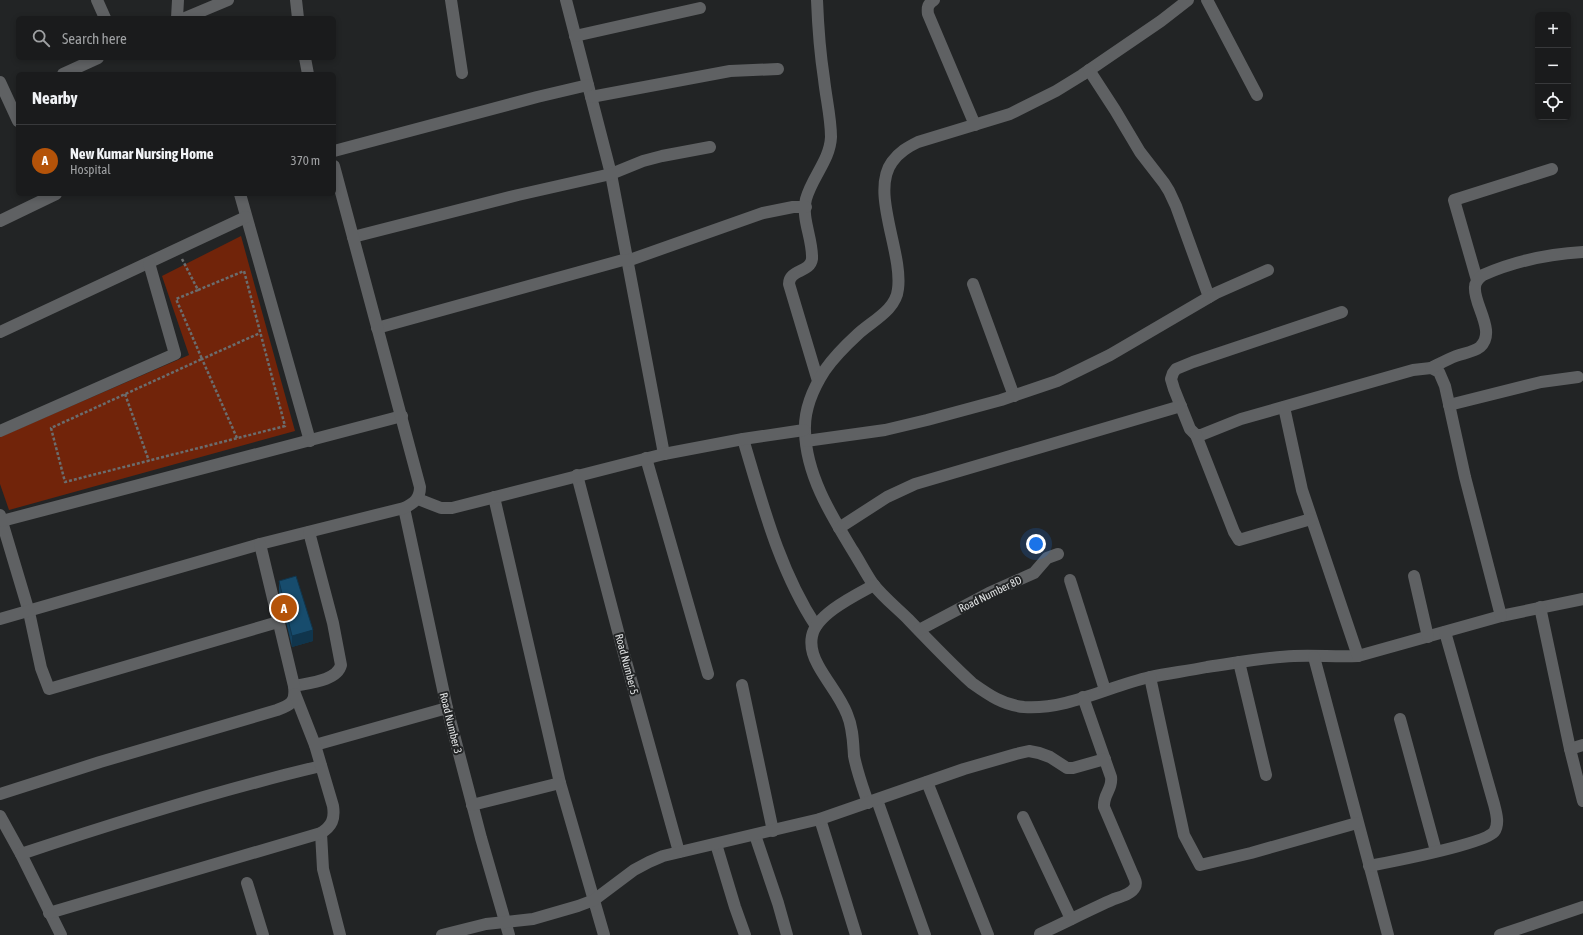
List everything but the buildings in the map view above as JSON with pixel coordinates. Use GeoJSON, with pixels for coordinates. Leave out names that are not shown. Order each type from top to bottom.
{"type":"FeatureCollection","features":[{"type":"Feature","properties":{"kind":"street"},"geometry":{"type":"LineString","coordinates":[[97,0],[104,16]]}},
{"type":"Feature","properties":{"kind":"street"},"geometry":{"type":"LineString","coordinates":[[177,16],[178,0]]}},
{"type":"Feature","properties":{"kind":"street"},"geometry":{"type":"LineString","coordinates":[[190,16],[228,0]]}},
{"type":"Feature","properties":{"kind":"street"},"geometry":{"type":"LineString","coordinates":[[296,0],[298,16]]}},
{"type":"Feature","properties":{"kind":"street"},"geometry":{"type":"LineString","coordinates":[[452,0],[462,73]]}},
{"type":"Feature","properties":{"kind":"street"},"geometry":{"type":"LineString","coordinates":[[566,0],[611,174],[664,454]]}},
{"type":"Feature","properties":{"kind":"street"},"geometry":{"type":"LineString","coordinates":[[816,0],[822,72],[831,137],[828,151],[806,199],[806,226],[811,253],[811,263],[808,267],[792,276],[789,280],[789,284],[818,381]]}},
{"type":"Feature","properties":{"kind":"street"},"geometry":{"type":"LineString","coordinates":[[934,0],[927,8],[928,14],[975,125]]}},
{"type":"Feature","properties":{"kind":"street"},"geometry":{"type":"LineString","coordinates":[[1188,0],[1161,21],[1056,91],[1010,114],[918,142],[905,149],[892,162],[888,170],[884,188],[888,218],[900,274],[898,291],[893,303],[859,333],[832,360],[818,381],[807,409],[805,435],[810,465],[823,498],[839,528],[874,585],[972,683],[990,696],[1005,704],[1024,707],[1045,706],[1083,697],[1150,677],[1239,662],[1295,656],[1358,656],[1501,616],[1583,599]]}},
{"type":"Feature","properties":{"kind":"street"},"geometry":{"type":"LineString","coordinates":[[1207,0],[1257,95]]}},
{"type":"Feature","properties":{"kind":"street"},"geometry":{"type":"LineString","coordinates":[[576,36],[700,8]]}},
{"type":"Feature","properties":{"kind":"street"},"geometry":{"type":"LineString","coordinates":[[67,72],[94,60]]}},
{"type":"Feature","properties":{"kind":"street"},"geometry":{"type":"LineString","coordinates":[[305,60],[308,72]]}},
{"type":"Feature","properties":{"kind":"street"},"geometry":{"type":"LineString","coordinates":[[336,150],[530,99],[730,71],[778,70]]}},
{"type":"Feature","properties":{"kind":"street"},"geometry":{"type":"LineString","coordinates":[[1089,70],[1140,152],[1169,191],[1176,206],[1208,298]]}},
{"type":"Feature","properties":{"kind":"street"},"geometry":{"type":"LineString","coordinates":[[0,82],[13,97],[16,111]]}},
{"type":"Feature","properties":{"kind":"street"},"geometry":{"type":"LineString","coordinates":[[353,237],[518,195],[611,174],[643,161],[682,151],[710,147]]}},
{"type":"Feature","properties":{"kind":"street"},"geometry":{"type":"LineString","coordinates":[[1196,435],[1201,435],[1241,419],[1413,370],[1431,368],[1480,346],[1486,333],[1485,322],[1475,288],[1477,280],[1454,200],[1552,169]]}},
{"type":"Feature","properties":{"kind":"street"},"geometry":{"type":"LineString","coordinates":[[0,619],[29,612],[260,544],[404,508],[413,504],[418,499],[420,487],[336,173]]}},
{"type":"Feature","properties":{"kind":"street"},"geometry":{"type":"LineString","coordinates":[[0,221],[51,196]]}},
{"type":"Feature","properties":{"kind":"street"},"geometry":{"type":"LineString","coordinates":[[240,196],[310,441]]}},
{"type":"Feature","properties":{"kind":"street"},"geometry":{"type":"LineString","coordinates":[[377,328],[623,260],[627,261],[762,213],[793,207],[806,207]]}},
{"type":"Feature","properties":{"kind":"street"},"geometry":{"type":"LineString","coordinates":[[0,332],[246,218]]}},
{"type":"Feature","properties":{"kind":"street"},"geometry":{"type":"LineString","coordinates":[[1477,280],[1483,275],[1494,270],[1532,258],[1562,253],[1583,252]]}},
{"type":"Feature","properties":{"kind":"street"},"geometry":{"type":"LineString","coordinates":[[0,431],[175,354],[149,263]]}},
{"type":"Feature","properties":{"kind":"street"},"geometry":{"type":"LineString","coordinates":[[418,499],[440,508],[452,508],[646,458],[743,439],[885,430],[965,411],[1057,381],[1085,368],[1208,298],[1238,282],[1268,270]]}},
{"type":"Feature","properties":{"kind":"street"},"geometry":{"type":"LineString","coordinates":[[973,284],[1014,396]]}},
{"type":"Feature","properties":{"kind":"street"},"geometry":{"type":"LineString","coordinates":[[1311,519],[1239,540],[1234,532],[1196,435],[1190,429],[1180,406],[1171,378],[1172,373],[1176,369],[1193,362],[1342,312]]}},
{"type":"Feature","properties":{"kind":"street"},"geometry":{"type":"LineString","coordinates":[[1431,368],[1439,372],[1443,378],[1465,477],[1501,616]]}},
{"type":"Feature","properties":{"kind":"street"},"geometry":{"type":"LineString","coordinates":[[1449,405],[1541,382],[1578,376]]}},
{"type":"Feature","properties":{"kind":"street"},"geometry":{"type":"LineString","coordinates":[[839,528],[887,497],[915,484],[1180,406]]}},
{"type":"Feature","properties":{"kind":"street"},"geometry":{"type":"LineString","coordinates":[[1284,407],[1296,468],[1311,519],[1342,604],[1358,656]]}},
{"type":"Feature","properties":{"kind":"street"},"geometry":{"type":"LineString","coordinates":[[278,622],[49,688],[41,668],[29,612],[1,518],[310,441],[402,416]]}},
{"type":"Feature","properties":{"kind":"street"},"geometry":{"type":"LineString","coordinates":[[743,439],[768,521],[788,576],[816,626]]}},
{"type":"Feature","properties":{"kind":"street"},"geometry":{"type":"LineString","coordinates":[[646,458],[708,674]]}},
{"type":"Feature","properties":{"kind":"street","name":"Road Number 5"},"geometry":{"type":"LineString","coordinates":[[577,475],[625,658],[679,852]]}},
{"type":"Feature","properties":{"kind":"street"},"geometry":{"type":"LineString","coordinates":[[494,497],[560,783],[604,935]]}},
{"type":"Feature","properties":{"kind":"street","name":"Road Number 3"},"geometry":{"type":"LineString","coordinates":[[404,508],[447,708],[472,805],[509,935]]}},
{"type":"Feature","properties":{"kind":"street"},"geometry":{"type":"LineString","coordinates":[[295,690],[336,675],[340,671],[341,666],[333,623],[309,532]]}},
{"type":"Feature","properties":{"kind":"street"},"geometry":{"type":"LineString","coordinates":[[49,913],[321,833],[333,823],[334,815],[315,744],[295,690],[260,544]]}},
{"type":"Feature","properties":{"kind":"street","name":"Road Number 8D"},"geometry":{"type":"LineString","coordinates":[[919,630],[989,593],[1034,573],[1047,558],[1058,554]]}},
{"type":"Feature","properties":{"kind":"street"},"geometry":{"type":"LineString","coordinates":[[1414,576],[1428,637]]}},
{"type":"Feature","properties":{"kind":"street"},"geometry":{"type":"LineString","coordinates":[[1070,580],[1105,690]]}},
{"type":"Feature","properties":{"kind":"street"},"geometry":{"type":"LineString","coordinates":[[874,585],[840,605],[816,626],[812,635],[811,645],[818,665],[842,703],[848,716],[851,727],[857,772],[872,801],[925,935]]}},
{"type":"Feature","properties":{"kind":"street"},"geometry":{"type":"LineString","coordinates":[[1540,607],[1570,749],[1583,801]]}},
{"type":"Feature","properties":{"kind":"street"},"geometry":{"type":"LineString","coordinates":[[1369,866],[1436,851],[1488,836],[1495,831],[1497,826],[1494,804],[1445,632]]}},
{"type":"Feature","properties":{"kind":"street"},"geometry":{"type":"LineString","coordinates":[[1314,657],[1388,935]]}},
{"type":"Feature","properties":{"kind":"street"},"geometry":{"type":"LineString","coordinates":[[1239,662],[1266,775]]}},
{"type":"Feature","properties":{"kind":"street"},"geometry":{"type":"LineString","coordinates":[[1150,677],[1184,835],[1200,865],[1251,853],[1358,823]]}},
{"type":"Feature","properties":{"kind":"street"},"geometry":{"type":"LineString","coordinates":[[742,685],[773,831]]}},
{"type":"Feature","properties":{"kind":"street"},"geometry":{"type":"LineString","coordinates":[[0,794],[100,762],[277,710],[293,702],[295,690]]}},
{"type":"Feature","properties":{"kind":"street"},"geometry":{"type":"LineString","coordinates":[[1040,934],[1132,891],[1136,882],[1104,807],[1104,799],[1112,783],[1083,697]]}},
{"type":"Feature","properties":{"kind":"street"},"geometry":{"type":"LineString","coordinates":[[315,744],[447,708]]}},
{"type":"Feature","properties":{"kind":"street"},"geometry":{"type":"LineString","coordinates":[[1400,719],[1436,851]]}},
{"type":"Feature","properties":{"kind":"street"},"geometry":{"type":"LineString","coordinates":[[1570,749],[1583,745]]}},
{"type":"Feature","properties":{"kind":"street"},"geometry":{"type":"LineString","coordinates":[[442,935],[474,931],[486,924],[553,914],[594,900],[634,870],[663,856],[820,819],[997,759],[1029,751],[1038,752],[1050,757],[1066,768],[1073,768],[1105,759]]}},
{"type":"Feature","properties":{"kind":"street"},"geometry":{"type":"LineString","coordinates":[[21,854],[194,799],[321,766]]}},
{"type":"Feature","properties":{"kind":"street"},"geometry":{"type":"LineString","coordinates":[[927,782],[988,935]]}},
{"type":"Feature","properties":{"kind":"street"},"geometry":{"type":"LineString","coordinates":[[472,805],[560,783]]}},
{"type":"Feature","properties":{"kind":"street"},"geometry":{"type":"LineString","coordinates":[[0,816],[21,854],[61,935]]}},
{"type":"Feature","properties":{"kind":"street"},"geometry":{"type":"LineString","coordinates":[[1023,817],[1071,919]]}},
{"type":"Feature","properties":{"kind":"street"},"geometry":{"type":"LineString","coordinates":[[820,819],[856,935]]}},
{"type":"Feature","properties":{"kind":"street"},"geometry":{"type":"LineString","coordinates":[[321,833],[323,869],[340,935]]}},
{"type":"Feature","properties":{"kind":"street"},"geometry":{"type":"LineString","coordinates":[[755,835],[787,935]]}},
{"type":"Feature","properties":{"kind":"street"},"geometry":{"type":"LineString","coordinates":[[716,844],[727,884],[745,935]]}},
{"type":"Feature","properties":{"kind":"street"},"geometry":{"type":"LineString","coordinates":[[247,883],[263,935]]}},
{"type":"Feature","properties":{"kind":"street"},"geometry":{"type":"LineString","coordinates":[[1500,935],[1583,907]]}},
{"type":"Feature","properties":{"kind":"path"},"geometry":{"type":"LineString","coordinates":[[178,250],[198,290]]}},
{"type":"Feature","properties":{"kind":"path"},"geometry":{"type":"LineString","coordinates":[[237,438],[202,359],[176,299],[244,271],[285,426],[65,482],[51,428],[202,359],[260,333]]}},
{"type":"Feature","properties":{"kind":"path"},"geometry":{"type":"LineString","coordinates":[[125,394],[149,461]]}},
{"type":"Feature","properties":{"kind":"shaded area"},"geometry":{"type":"Polygon","coordinates":[[[241,236],[295,431],[9,510],[0,484],[0,437],[189,355],[162,276],[241,236]]]}},
{"type":"Feature","properties":{"kind":"place","name":"New Kumar Nursing Home"},"geometry":{"type":"Point","coordinates":[284,608]}}]}
